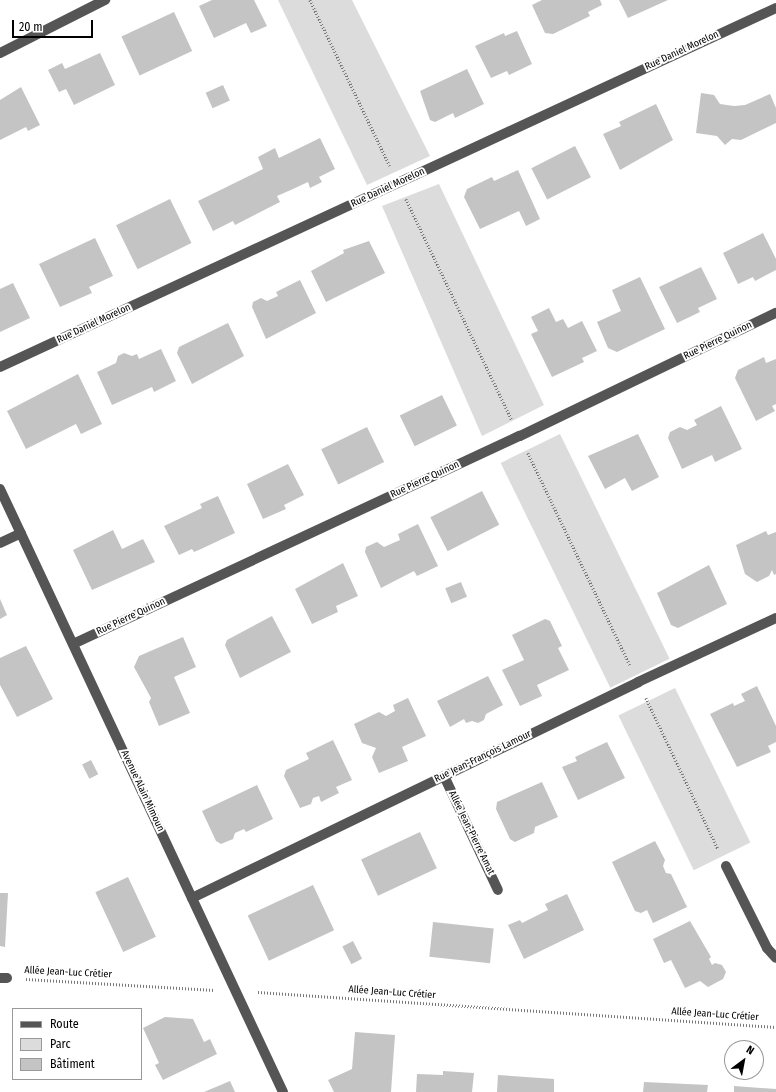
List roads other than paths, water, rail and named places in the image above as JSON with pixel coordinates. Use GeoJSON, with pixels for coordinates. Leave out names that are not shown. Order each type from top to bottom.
{"type":"FeatureCollection","features":[{"type":"Feature","properties":{"kind":"street"},"geometry":{"type":"LineString","coordinates":[[0,53],[105,0]]}},
{"type":"Feature","properties":{"kind":"street","name":"Rue Daniel Morelon"},"geometry":{"type":"LineString","coordinates":[[0,367],[776,8]]}},
{"type":"Feature","properties":{"kind":"street","name":"Rue Pierre Quinon"},"geometry":{"type":"LineString","coordinates":[[73,644],[520,436],[776,313]]}},
{"type":"Feature","properties":{"kind":"street","name":"Avenue Alain Mimoun"},"geometry":{"type":"LineString","coordinates":[[0,489],[283,1092]]}},
{"type":"Feature","properties":{"kind":"street"},"geometry":{"type":"LineString","coordinates":[[0,542],[21,533]]}},
{"type":"Feature","properties":{"kind":"street","name":"Rue Jean-François Lamour"},"geometry":{"type":"LineString","coordinates":[[192,898],[776,618]]}},
{"type":"Feature","properties":{"kind":"street","name":"Allée Jean-Pierre Amat"},"geometry":{"type":"LineString","coordinates":[[444,776],[498,890]]}},
{"type":"Feature","properties":{"kind":"street"},"geometry":{"type":"LineString","coordinates":[[726,866],[767,948],[776,958]]}}]}
